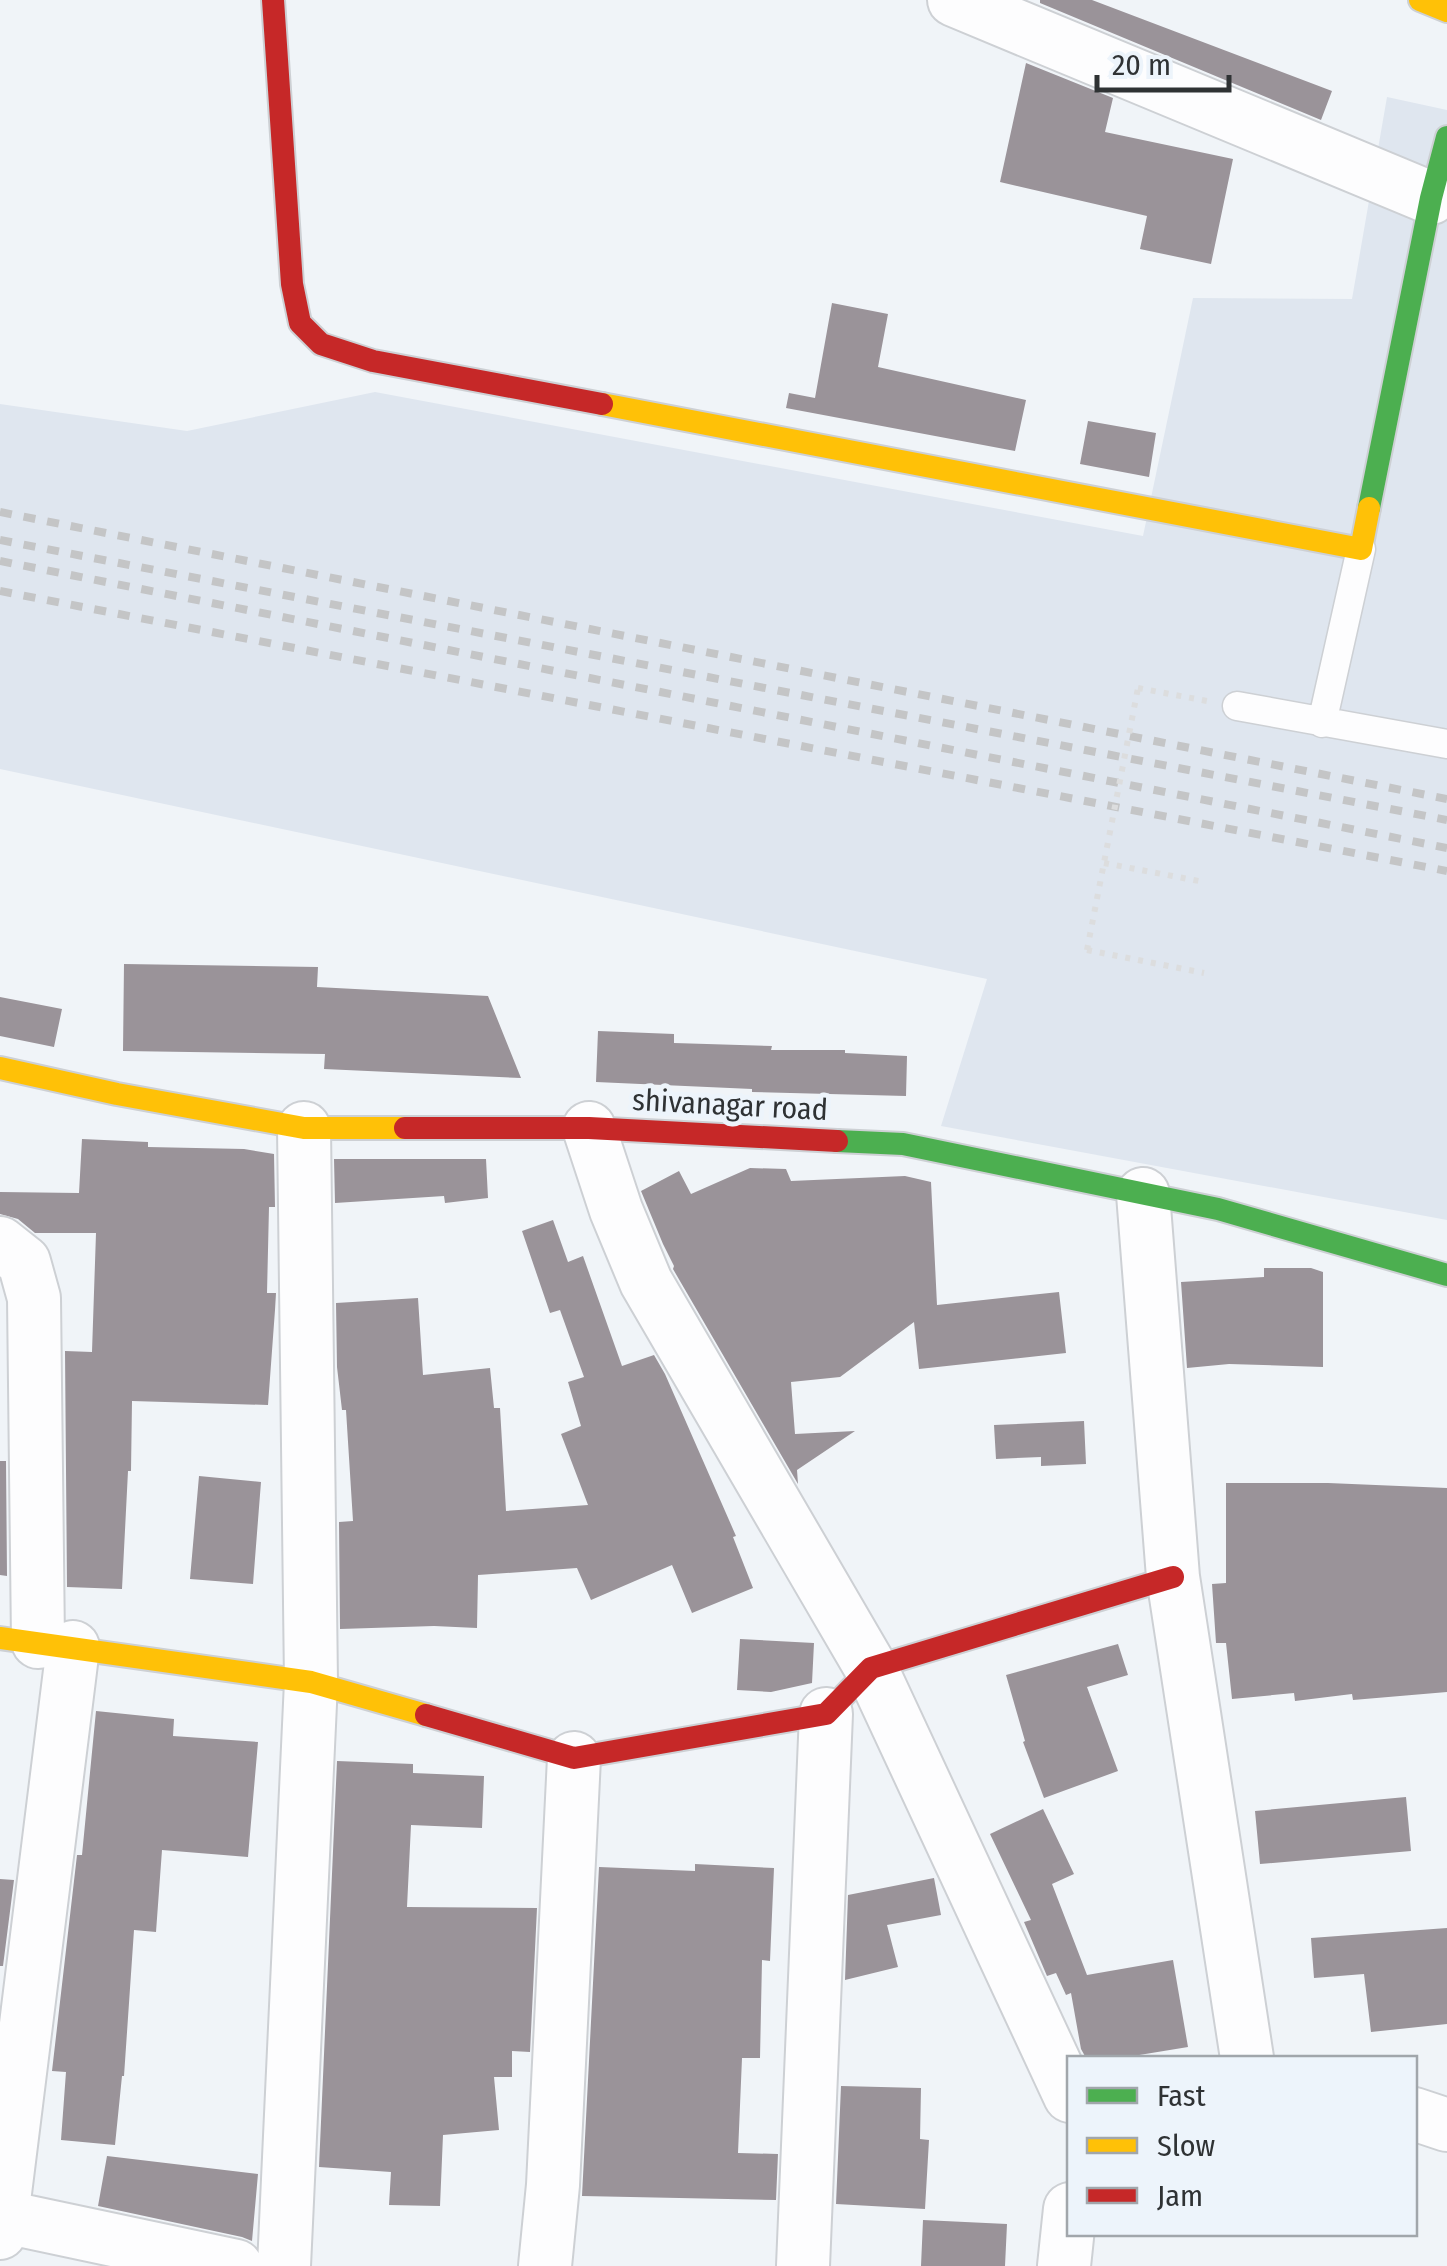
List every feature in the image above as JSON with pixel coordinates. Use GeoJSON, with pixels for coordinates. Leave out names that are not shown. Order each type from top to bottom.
{"type":"FeatureCollection","features":[{"type":"Feature","properties":{"kind":"street"},"geometry":{"type":"LineString","coordinates":[[273,0],[292,284],[300,323],[321,344],[373,361],[1361,549],[1431,198],[1447,137]]}},
{"type":"Feature","properties":{"kind":"street"},"geometry":{"type":"LineString","coordinates":[[954,0],[1431,198]]}},
{"type":"Feature","properties":{"kind":"street"},"geometry":{"type":"LineString","coordinates":[[1420,0],[1447,11]]}},
{"type":"Feature","properties":{"kind":"street","name":"shivanagar road"},"geometry":{"type":"LineString","coordinates":[[0,1068],[116,1094],[304,1128],[589,1128],[904,1144],[1218,1209],[1447,1276]]}},
{"type":"Feature","properties":{"kind":"street"},"geometry":{"type":"LineString","coordinates":[[284,2266],[311,1682],[304,1128]]}},
{"type":"Feature","properties":{"kind":"street"},"geometry":{"type":"LineString","coordinates":[[589,1128],[616,1210],[646,1282],[871,1668],[1067,2090]]}},
{"type":"Feature","properties":{"kind":"street"},"geometry":{"type":"LineString","coordinates":[[1143,1194],[1174,1577],[1247,2056]]}},
{"type":"Feature","properties":{"kind":"street"},"geometry":{"type":"LineString","coordinates":[[0,1243],[24,1262],[34,1298],[37,1642],[1,2222],[236,2266]]}},
{"type":"Feature","properties":{"kind":"street"},"geometry":{"type":"LineString","coordinates":[[37,1642],[311,1682],[574,1758],[826,1714],[871,1668],[1174,1577]]}},
{"type":"Feature","properties":{"kind":"street"},"geometry":{"type":"LineString","coordinates":[[803,2266],[826,1714]]}},
{"type":"Feature","properties":{"kind":"street"},"geometry":{"type":"LineString","coordinates":[[546,2266],[574,1758]]}},
{"type":"Feature","properties":{"kind":"street"},"geometry":{"type":"LineString","coordinates":[[1417,2115],[1447,2124]]}},
{"type":"Feature","properties":{"kind":"street"},"geometry":{"type":"LineString","coordinates":[[1064,2266],[1067,2236]]}},
{"type":"Feature","properties":{"kind":"lane"},"geometry":{"type":"LineString","coordinates":[[1322,722],[1361,549]]}},
{"type":"Feature","properties":{"kind":"lane"},"geometry":{"type":"LineString","coordinates":[[1237,706],[1447,744]]}},
{"type":"Feature","properties":{"kind":"path"},"geometry":{"type":"LineString","coordinates":[[1204,974],[1087,950],[1138,688],[1237,706]]}},
{"type":"Feature","properties":{"kind":"path"},"geometry":{"type":"LineString","coordinates":[[1104,863],[1204,882]]}},
{"type":"Feature","properties":{"kind":"shaded area"},"geometry":{"type":"Polygon","coordinates":[[[1387,97],[1447,110],[1447,1220],[941,1126],[987,979],[0,769],[0,404],[187,431],[375,392],[1143,536],[1193,298],[1352,299],[1387,97]]]}},
{"type":"Feature","properties":{"kind":"building"},"geometry":{"type":"Polygon","coordinates":[[[1040,0],[1092,0],[1332,91],[1321,120],[1040,0]]]}},
{"type":"Feature","properties":{"kind":"building"},"geometry":{"type":"Polygon","coordinates":[[[1026,63],[1113,98],[1105,132],[1233,159],[1211,264],[1140,249],[1147,216],[1000,182],[1026,63]]]}},
{"type":"Feature","properties":{"kind":"building"},"geometry":{"type":"Polygon","coordinates":[[[832,303],[888,314],[878,367],[1026,400],[1015,451],[786,408],[789,393],[815,398],[832,303]]]}},
{"type":"Feature","properties":{"kind":"building"},"geometry":{"type":"Polygon","coordinates":[[[1088,421],[1156,433],[1149,477],[1080,464],[1088,421]]]}},
{"type":"Feature","properties":{"kind":"building"},"geometry":{"type":"Polygon","coordinates":[[[124,964],[318,967],[317,987],[488,996],[521,1078],[324,1069],[325,1054],[123,1051],[124,964]]]}},
{"type":"Feature","properties":{"kind":"building"},"geometry":{"type":"Polygon","coordinates":[[[0,997],[62,1009],[54,1047],[0,1036],[0,997]]]}},
{"type":"Feature","properties":{"kind":"building"},"geometry":{"type":"Polygon","coordinates":[[[598,1031],[674,1034],[674,1043],[907,1056],[906,1096],[596,1082],[598,1031]]]}},
{"type":"Feature","properties":{"kind":"building"},"geometry":{"type":"Polygon","coordinates":[[[82,1139],[274,1154],[275,1207],[269,1207],[267,1293],[276,1293],[268,1405],[132,1401],[122,1589],[67,1587],[65,1351],[92,1352],[96,1233],[35,1233],[18,1219],[0,1214],[0,1192],[79,1193],[82,1139]]]}},
{"type":"Feature","properties":{"kind":"building"},"geometry":{"type":"Polygon","coordinates":[[[334,1159],[486,1159],[488,1198],[445,1203],[444,1196],[335,1203],[334,1159]]]}},
{"type":"Feature","properties":{"kind":"building"},"geometry":{"type":"Polygon","coordinates":[[[750,1168],[786,1169],[791,1181],[905,1176],[931,1182],[937,1305],[1059,1292],[1066,1353],[919,1369],[914,1322],[840,1377],[791,1382],[795,1434],[855,1431],[797,1470],[798,1484],[673,1269],[641,1191],[679,1171],[691,1194],[750,1168]]]}},
{"type":"Feature","properties":{"kind":"building"},"geometry":{"type":"Polygon","coordinates":[[[553,1220],[568,1262],[583,1256],[622,1366],[654,1355],[665,1374],[736,1536],[733,1537],[753,1588],[692,1613],[672,1565],[591,1600],[577,1568],[478,1575],[477,1628],[340,1629],[339,1522],[353,1521],[346,1410],[342,1410],[337,1367],[336,1303],[418,1298],[423,1375],[490,1368],[494,1408],[500,1408],[506,1511],[588,1505],[561,1434],[581,1426],[568,1382],[584,1377],[560,1310],[550,1313],[522,1231],[553,1220]]]}},
{"type":"Feature","properties":{"kind":"building"},"geometry":{"type":"Polygon","coordinates":[[[1264,1268],[1311,1268],[1323,1272],[1323,1367],[1229,1364],[1187,1368],[1181,1282],[1264,1277],[1264,1268]]]}},
{"type":"Feature","properties":{"kind":"building"},"geometry":{"type":"Polygon","coordinates":[[[1084,1421],[1086,1464],[1041,1466],[1041,1457],[996,1459],[994,1425],[1084,1421]]]}},
{"type":"Feature","properties":{"kind":"building"},"geometry":{"type":"Polygon","coordinates":[[[0,1461],[6,1461],[7,1576],[0,1575],[0,1461]]]}},
{"type":"Feature","properties":{"kind":"building"},"geometry":{"type":"Polygon","coordinates":[[[199,1476],[261,1482],[253,1584],[190,1579],[199,1476]]]}},
{"type":"Feature","properties":{"kind":"building"},"geometry":{"type":"Polygon","coordinates":[[[1226,1483],[1447,1488],[1447,1692],[1353,1700],[1352,1694],[1295,1701],[1294,1693],[1232,1699],[1226,1643],[1216,1643],[1212,1584],[1226,1583],[1226,1483]]]}},
{"type":"Feature","properties":{"kind":"building"},"geometry":{"type":"Polygon","coordinates":[[[740,1639],[814,1643],[812,1683],[771,1692],[737,1690],[740,1639]]]}},
{"type":"Feature","properties":{"kind":"building"},"geometry":{"type":"Polygon","coordinates":[[[1118,1644],[1128,1675],[1087,1687],[1118,1771],[1044,1798],[1023,1742],[1006,1675],[1118,1644]]]}},
{"type":"Feature","properties":{"kind":"building"},"geometry":{"type":"Polygon","coordinates":[[[96,1711],[174,1719],[173,1736],[258,1742],[248,1857],[162,1850],[156,1932],[134,1930],[115,2145],[61,2140],[66,2072],[52,2071],[77,1855],[82,1855],[96,1711]]]}},
{"type":"Feature","properties":{"kind":"building"},"geometry":{"type":"Polygon","coordinates":[[[337,1761],[413,1764],[413,1773],[484,1776],[482,1828],[411,1825],[407,1907],[537,1908],[530,2052],[512,2051],[512,2077],[494,2077],[499,2130],[443,2135],[440,2206],[389,2205],[391,2172],[319,2167],[337,1761]]]}},
{"type":"Feature","properties":{"kind":"building"},"geometry":{"type":"Polygon","coordinates":[[[1406,1797],[1411,1851],[1260,1864],[1255,1811],[1406,1797]]]}},
{"type":"Feature","properties":{"kind":"building"},"geometry":{"type":"Polygon","coordinates":[[[1043,1809],[1074,1874],[1052,1884],[1087,1975],[1173,1960],[1188,2047],[1133,2056],[1085,2056],[1071,1993],[1066,1995],[1056,1973],[1047,1976],[1024,1922],[1031,1920],[990,1834],[1043,1809]]]}},
{"type":"Feature","properties":{"kind":"building"},"geometry":{"type":"Polygon","coordinates":[[[695,1864],[774,1868],[770,1961],[762,1960],[760,2058],[742,2058],[738,2153],[778,2154],[776,2200],[582,2196],[599,1867],[695,1871],[695,1864]]]}},
{"type":"Feature","properties":{"kind":"building"},"geometry":{"type":"Polygon","coordinates":[[[934,1878],[941,1915],[887,1925],[898,1967],[845,1980],[848,1895],[934,1878]]]}},
{"type":"Feature","properties":{"kind":"building"},"geometry":{"type":"Polygon","coordinates":[[[0,1879],[14,1880],[3,1966],[0,1966],[0,1879]]]}},
{"type":"Feature","properties":{"kind":"building"},"geometry":{"type":"Polygon","coordinates":[[[1447,1928],[1447,2024],[1371,2032],[1364,1974],[1314,1978],[1311,1938],[1447,1928]]]}},
{"type":"Feature","properties":{"kind":"building"},"geometry":{"type":"Polygon","coordinates":[[[841,2086],[921,2088],[920,2139],[929,2140],[925,2209],[836,2204],[841,2086]]]}},
{"type":"Feature","properties":{"kind":"building"},"geometry":{"type":"Polygon","coordinates":[[[107,2156],[258,2174],[252,2241],[98,2206],[107,2156]]]}},
{"type":"Feature","properties":{"kind":"building"},"geometry":{"type":"Polygon","coordinates":[[[923,2220],[1007,2224],[1005,2266],[921,2266],[923,2220]]]}},
{"type":"Feature","properties":{"kind":"railway"},"geometry":{"type":"LineString","coordinates":[[0,512],[1447,799]]}},
{"type":"Feature","properties":{"kind":"railway"},"geometry":{"type":"LineString","coordinates":[[0,540],[1447,820]]}},
{"type":"Feature","properties":{"kind":"railway"},"geometry":{"type":"LineString","coordinates":[[0,561],[1447,848]]}},
{"type":"Feature","properties":{"kind":"railway"},"geometry":{"type":"LineString","coordinates":[[0,591],[1447,871]]}},
{"type":"Feature","properties":{"kind":"traffic: fast"},"geometry":{"type":"LineString","coordinates":[[1369,508],[1431,198],[1447,137]]}},
{"type":"Feature","properties":{"kind":"traffic: fast"},"geometry":{"type":"LineString","coordinates":[[837,1141],[903,1144],[1218,1209],[1447,1275]]}},
{"type":"Feature","properties":{"kind":"traffic: slow"},"geometry":{"type":"LineString","coordinates":[[1420,0],[1447,11]]}},
{"type":"Feature","properties":{"kind":"traffic: slow"},"geometry":{"type":"LineString","coordinates":[[602,404],[1361,549],[1369,508]]}},
{"type":"Feature","properties":{"kind":"traffic: slow"},"geometry":{"type":"LineString","coordinates":[[0,1068],[304,1128],[405,1128]]}},
{"type":"Feature","properties":{"kind":"traffic: slow"},"geometry":{"type":"LineString","coordinates":[[0,1638],[311,1682],[426,1715]]}},
{"type":"Feature","properties":{"kind":"traffic: jam"},"geometry":{"type":"LineString","coordinates":[[273,0],[292,284],[300,323],[321,344],[373,361],[602,404]]}},
{"type":"Feature","properties":{"kind":"traffic: jam"},"geometry":{"type":"LineString","coordinates":[[405,1128],[589,1128],[837,1141]]}},
{"type":"Feature","properties":{"kind":"traffic: jam"},"geometry":{"type":"LineString","coordinates":[[426,1715],[574,1758],[826,1714],[871,1668],[1173,1577]]}}]}
